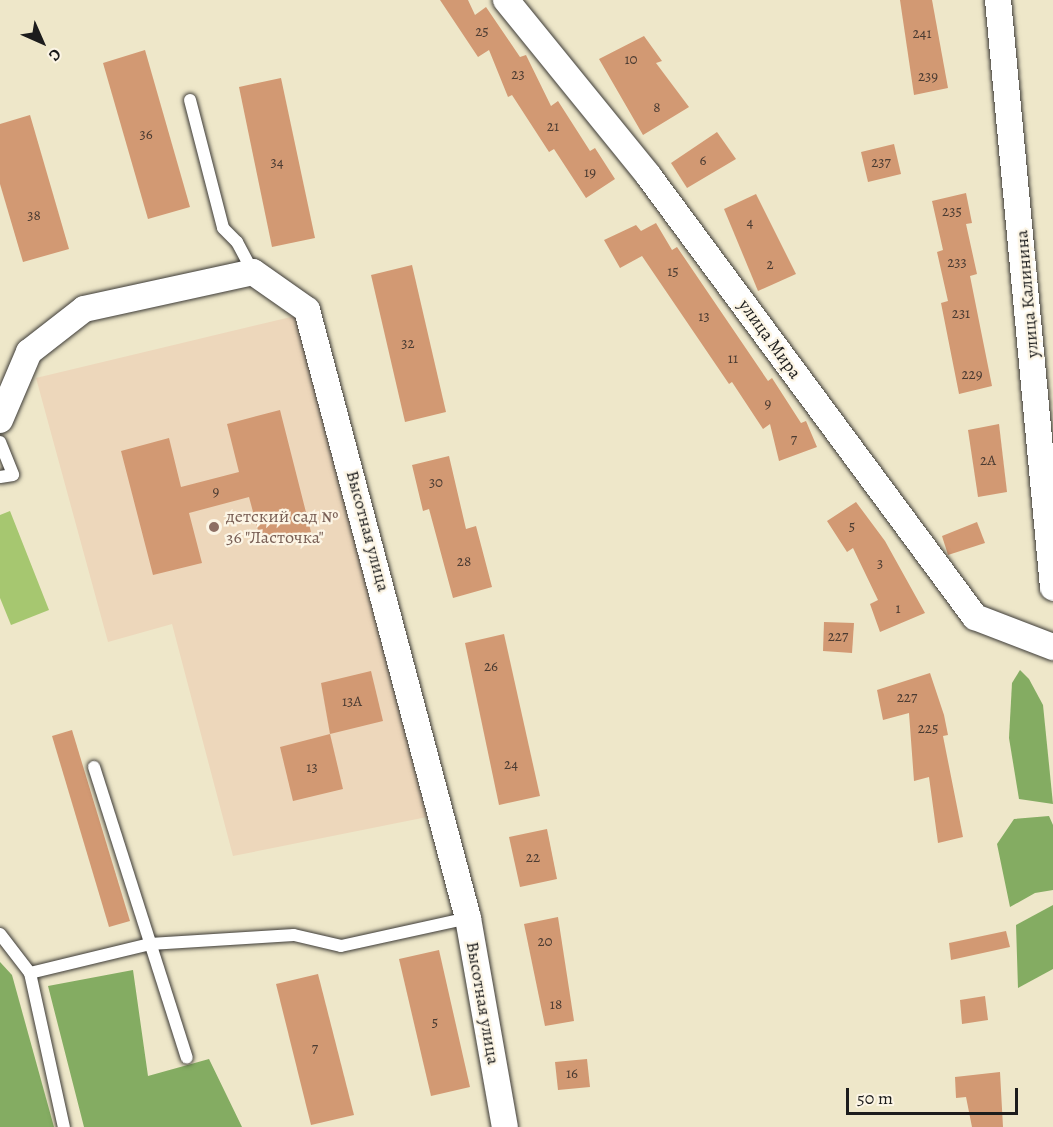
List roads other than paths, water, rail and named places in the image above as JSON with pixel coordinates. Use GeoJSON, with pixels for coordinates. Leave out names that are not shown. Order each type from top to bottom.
{"type":"FeatureCollection","features":[{"type":"Feature","properties":{"kind":"street","name":"улица Мира"},"geometry":{"type":"LineString","coordinates":[[506,0],[648,175],[975,617],[1053,647]]}},
{"type":"Feature","properties":{"kind":"street","name":"улица Калинина"},"geometry":{"type":"LineString","coordinates":[[998,0],[1053,587]]}},
{"type":"Feature","properties":{"kind":"street"},"geometry":{"type":"LineString","coordinates":[[0,420],[29,351],[84,309],[253,272]]}},
{"type":"Feature","properties":{"kind":"street","name":"Высотная улица"},"geometry":{"type":"LineString","coordinates":[[253,272],[307,310],[468,918],[505,1127]]}},
{"type":"Feature","properties":{"kind":"lane"},"geometry":{"type":"LineString","coordinates":[[190,100],[223,228],[237,242],[253,272]]}},
{"type":"Feature","properties":{"kind":"lane"},"geometry":{"type":"LineString","coordinates":[[0,442],[13,475],[0,477]]}},
{"type":"Feature","properties":{"kind":"lane"},"geometry":{"type":"LineString","coordinates":[[94,767],[187,1058]]}},
{"type":"Feature","properties":{"kind":"lane"},"geometry":{"type":"LineString","coordinates":[[30,973],[150,944],[294,935],[341,946],[468,918]]}},
{"type":"Feature","properties":{"kind":"lane"},"geometry":{"type":"LineString","coordinates":[[0,934],[30,973],[64,1127]]}},
{"type":"Feature","properties":{"kind":"place","name":"детский сад № 36 \"Ласточка\""},"geometry":{"type":"Point","coordinates":[214,527]}}]}
